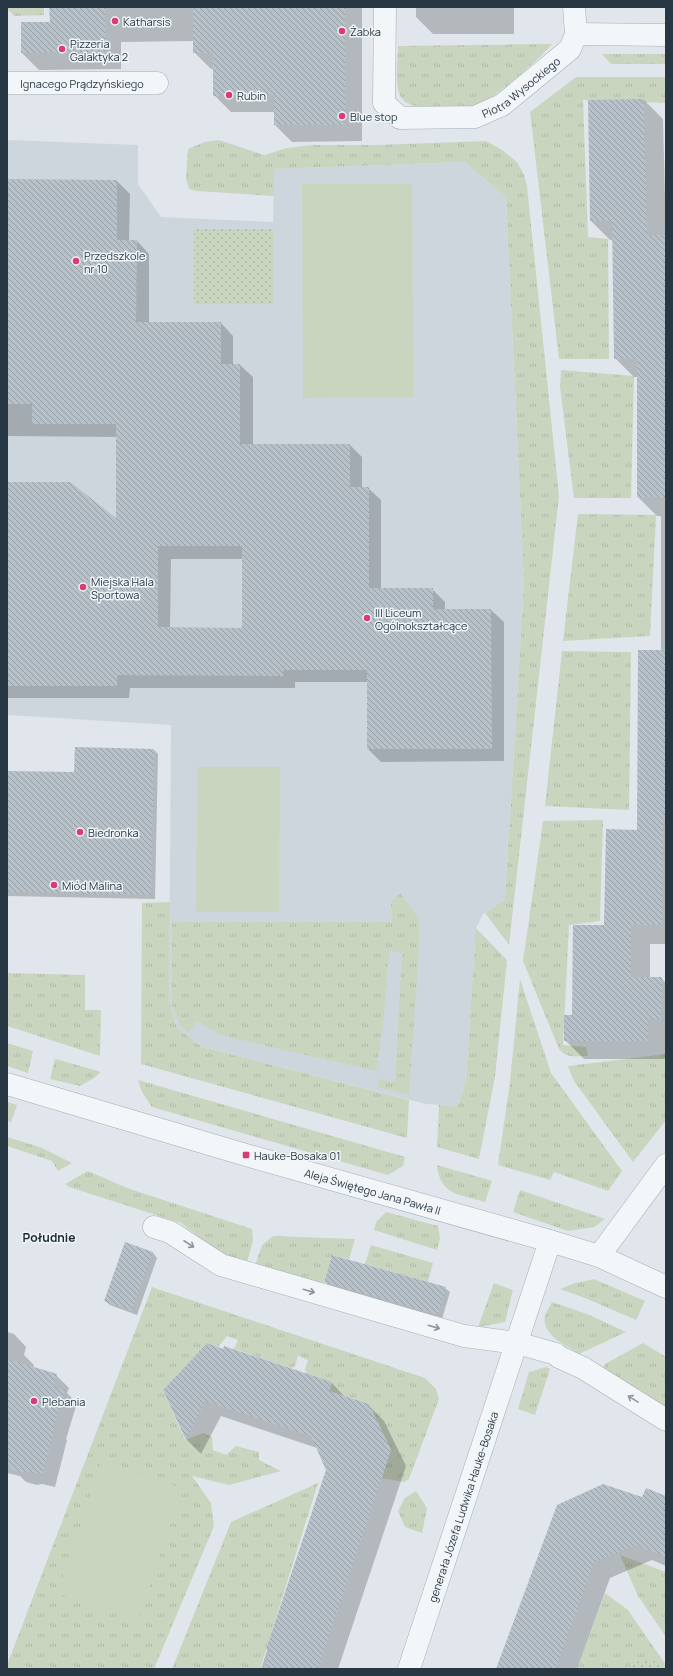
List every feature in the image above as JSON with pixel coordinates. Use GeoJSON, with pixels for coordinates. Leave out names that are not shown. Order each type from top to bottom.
{"type":"FeatureCollection","features":[{"type":"Feature","properties":{"kind":"street","name":"Piotra Wysockiego"},"geometry":{"type":"LineString","coordinates":[[385,7],[386,40],[384,103],[400,118],[475,117],[502,105],[570,49],[576,34]]}},
{"type":"Feature","properties":{"kind":"street"},"geometry":{"type":"LineString","coordinates":[[574,7],[576,34],[666,35]]}},
{"type":"Feature","properties":{"kind":"street","name":"Ignacego Prądzyńskiego"},"geometry":{"type":"LineString","coordinates":[[7,83],[157,83]]}},
{"type":"Feature","properties":{"kind":"street","name":"Aleja Świętego Jana Pawła II"},"geometry":{"type":"LineString","coordinates":[[7,1084],[599,1256],[666,1287]]}},
{"type":"Feature","properties":{"kind":"street"},"geometry":{"type":"LineString","coordinates":[[599,1256],[666,1165]]}},
{"type":"Feature","properties":{"kind":"street"},"geometry":{"type":"LineString","coordinates":[[154,1227],[170,1232],[221,1265],[464,1336],[516,1343],[556,1354],[559,1357],[583,1368],[666,1420]]}},
{"type":"Feature","properties":{"kind":"street","name":"generała Józefa Ludwika Hauke-Bosaka"},"geometry":{"type":"LineString","coordinates":[[409,1669],[550,1241]]}},
{"type":"Feature","properties":{"kind":"shaded area"},"geometry":{"type":"Polygon","coordinates":[[[7,140],[138,145],[138,184],[161,217],[273,222],[274,169],[464,162],[506,197],[524,583],[505,899],[483,914],[476,928],[466,1079],[458,1106],[426,1104],[202,1047],[177,1028],[169,1000],[171,725],[7,715],[7,140]]]}},
{"type":"Feature","properties":{"kind":"green space"},"geometry":{"type":"Polygon","coordinates":[[[7,7],[44,7],[44,15],[15,16],[7,9],[7,7]]]}},
{"type":"Feature","properties":{"kind":"green space"},"geometry":{"type":"Polygon","coordinates":[[[552,44],[536,61],[513,81],[488,99],[468,108],[455,109],[415,106],[407,103],[401,97],[399,92],[397,79],[398,46],[552,44]]]}},
{"type":"Feature","properties":{"kind":"green space"},"geometry":{"type":"Polygon","coordinates":[[[602,54],[666,54],[666,64],[611,64],[602,54]]]}},
{"type":"Feature","properties":{"kind":"green space"},"geometry":{"type":"Polygon","coordinates":[[[576,77],[666,77],[666,103],[583,100],[588,237],[608,239],[609,359],[559,359],[530,112],[576,77]]]}},
{"type":"Feature","properties":{"kind":"green space"},"geometry":{"type":"Polygon","coordinates":[[[219,140],[264,155],[287,148],[312,145],[379,145],[486,141],[502,150],[517,162],[524,175],[527,186],[559,496],[509,945],[485,913],[505,899],[524,583],[506,197],[464,162],[274,169],[274,196],[197,191],[189,189],[186,178],[188,149],[205,142],[219,140]]]}},
{"type":"Feature","properties":{"kind":"green space"},"geometry":{"type":"Polygon","coordinates":[[[302,184],[412,184],[413,397],[303,398],[302,184]]]}},
{"type":"Feature","properties":{"kind":"green space"},"geometry":{"type":"Polygon","coordinates":[[[194,229],[273,229],[273,304],[194,304],[194,229]]]}},
{"type":"Feature","properties":{"kind":"green space"},"geometry":{"type":"Polygon","coordinates":[[[561,370],[634,376],[631,498],[574,498],[560,387],[561,370]]]}},
{"type":"Feature","properties":{"kind":"green space"},"geometry":{"type":"Polygon","coordinates":[[[578,514],[656,515],[650,636],[563,641],[578,514]]]}},
{"type":"Feature","properties":{"kind":"green space"},"geometry":{"type":"Polygon","coordinates":[[[562,651],[631,652],[629,810],[545,806],[562,651]]]}},
{"type":"Feature","properties":{"kind":"green space"},"geometry":{"type":"Polygon","coordinates":[[[197,767],[280,767],[279,912],[196,912],[197,767]]]}},
{"type":"Feature","properties":{"kind":"green space"},"geometry":{"type":"Polygon","coordinates":[[[603,820],[600,921],[569,925],[563,1045],[586,1047],[588,1056],[569,1056],[559,1049],[523,961],[543,821],[603,820]]]}},
{"type":"Feature","properties":{"kind":"green space"},"geometry":{"type":"Polygon","coordinates":[[[400,893],[419,919],[419,949],[409,1095],[377,1087],[378,1079],[395,1082],[402,953],[389,951],[383,1027],[376,1071],[223,1036],[196,1021],[189,1033],[180,1026],[172,1005],[172,922],[392,922],[391,902],[400,893]]]}},
{"type":"Feature","properties":{"kind":"green space"},"geometry":{"type":"Polygon","coordinates":[[[170,902],[169,1000],[177,1028],[202,1047],[409,1100],[407,1138],[141,1064],[142,903],[170,902]]]}},
{"type":"Feature","properties":{"kind":"green space"},"geometry":{"type":"Polygon","coordinates":[[[476,928],[507,960],[495,1077],[479,1159],[437,1147],[439,1105],[458,1106],[466,1079],[476,928]]]}},
{"type":"Feature","properties":{"kind":"green space"},"geometry":{"type":"Polygon","coordinates":[[[7,973],[85,975],[85,1010],[101,1010],[100,1056],[7,1026],[7,973]]]}},
{"type":"Feature","properties":{"kind":"green space"},"geometry":{"type":"Polygon","coordinates":[[[520,979],[551,1073],[622,1171],[608,1191],[554,1172],[550,1180],[498,1165],[510,1082],[520,979]]]}},
{"type":"Feature","properties":{"kind":"green space"},"geometry":{"type":"Polygon","coordinates":[[[7,1043],[33,1051],[28,1073],[7,1066],[7,1043]]]}},
{"type":"Feature","properties":{"kind":"green space"},"geometry":{"type":"Polygon","coordinates":[[[666,1054],[666,1120],[633,1162],[574,1081],[568,1066],[666,1054]]]}},
{"type":"Feature","properties":{"kind":"green space"},"geometry":{"type":"Polygon","coordinates":[[[55,1059],[101,1072],[80,1086],[50,1079],[55,1059]]]}},
{"type":"Feature","properties":{"kind":"green space"},"geometry":{"type":"Polygon","coordinates":[[[138,1080],[405,1157],[403,1166],[388,1175],[152,1107],[142,1092],[138,1080]]]}},
{"type":"Feature","properties":{"kind":"green space"},"geometry":{"type":"Polygon","coordinates":[[[7,1102],[17,1105],[11,1122],[7,1121],[7,1102]]]}},
{"type":"Feature","properties":{"kind":"green space"},"geometry":{"type":"Polygon","coordinates":[[[7,1137],[40,1147],[72,1163],[58,1171],[52,1161],[7,1146],[7,1137]]]}},
{"type":"Feature","properties":{"kind":"green space"},"geometry":{"type":"Polygon","coordinates":[[[437,1165],[492,1181],[485,1202],[460,1195],[447,1188],[442,1183],[437,1165]]]}},
{"type":"Feature","properties":{"kind":"green space"},"geometry":{"type":"Polygon","coordinates":[[[88,1171],[127,1188],[252,1229],[253,1241],[247,1262],[216,1251],[181,1223],[69,1187],[65,1184],[88,1171]]]}},
{"type":"Feature","properties":{"kind":"green space"},"geometry":{"type":"Polygon","coordinates":[[[520,1190],[605,1219],[594,1227],[568,1231],[513,1212],[520,1190]]]}},
{"type":"Feature","properties":{"kind":"green space"},"geometry":{"type":"Polygon","coordinates":[[[386,1212],[438,1226],[440,1238],[437,1250],[374,1230],[376,1222],[386,1212]]]}},
{"type":"Feature","properties":{"kind":"green space"},"geometry":{"type":"Polygon","coordinates":[[[273,1236],[355,1239],[349,1259],[332,1255],[323,1284],[255,1266],[262,1245],[273,1236]]]}},
{"type":"Feature","properties":{"kind":"green space"},"geometry":{"type":"Polygon","coordinates":[[[371,1245],[433,1263],[428,1282],[365,1264],[371,1245]]]}},
{"type":"Feature","properties":{"kind":"green space"},"geometry":{"type":"Polygon","coordinates":[[[594,1279],[645,1301],[636,1320],[560,1289],[575,1283],[594,1279]]]}},
{"type":"Feature","properties":{"kind":"green space"},"geometry":{"type":"Polygon","coordinates":[[[494,1283],[513,1290],[505,1322],[478,1327],[494,1283]]]}},
{"type":"Feature","properties":{"kind":"green space"},"geometry":{"type":"Polygon","coordinates":[[[152,1287],[425,1378],[436,1389],[439,1399],[409,1479],[404,1482],[382,1478],[391,1450],[369,1404],[329,1391],[332,1382],[307,1374],[305,1369],[308,1360],[298,1356],[295,1366],[291,1368],[234,1349],[238,1340],[227,1336],[218,1347],[207,1343],[163,1390],[185,1440],[203,1433],[212,1437],[213,1450],[226,1455],[236,1446],[259,1452],[259,1460],[281,1471],[229,1485],[192,1476],[211,1503],[214,1526],[154,1669],[7,1669],[7,1665],[152,1287]]]}},
{"type":"Feature","properties":{"kind":"green space"},"geometry":{"type":"Polygon","coordinates":[[[552,1302],[587,1314],[626,1332],[579,1354],[561,1343],[547,1329],[545,1316],[552,1302]]]}},
{"type":"Feature","properties":{"kind":"green space"},"geometry":{"type":"Polygon","coordinates":[[[643,1343],[666,1357],[666,1408],[603,1370],[605,1364],[643,1343]]]}},
{"type":"Feature","properties":{"kind":"green space"},"geometry":{"type":"Polygon","coordinates":[[[546,1367],[550,1369],[535,1415],[518,1409],[529,1372],[546,1367]]]}},
{"type":"Feature","properties":{"kind":"green space"},"geometry":{"type":"Polygon","coordinates":[[[101,1462],[182,1488],[138,1620],[58,1594],[101,1462]]]}},
{"type":"Feature","properties":{"kind":"green space"},"geometry":{"type":"Polygon","coordinates":[[[318,1483],[260,1669],[172,1669],[231,1522],[318,1483]]]}},
{"type":"Feature","properties":{"kind":"green space"},"geometry":{"type":"Polygon","coordinates":[[[416,1491],[427,1508],[422,1533],[405,1527],[398,1511],[405,1498],[416,1491]]]}},
{"type":"Feature","properties":{"kind":"green space"},"geometry":{"type":"Polygon","coordinates":[[[620,1555],[666,1572],[666,1637],[638,1596],[620,1555]]]}},
{"type":"Feature","properties":{"kind":"green space"},"geometry":{"type":"Polygon","coordinates":[[[605,1593],[628,1610],[666,1665],[666,1669],[577,1669],[605,1593]]]}},
{"type":"Feature","properties":{"kind":"green space"},"geometry":{"type":"Polygon","coordinates":[[[657,1659],[665,1669],[629,1669],[631,1662],[657,1659]]]}},
{"type":"Feature","properties":{"kind":"building"},"geometry":{"type":"Polygon","coordinates":[[[49,7],[105,7],[105,52],[21,53],[21,22],[50,22],[49,7]]]}},
{"type":"Feature","properties":{"kind":"building"},"geometry":{"type":"Polygon","coordinates":[[[193,7],[345,7],[345,125],[274,125],[274,95],[213,96],[213,53],[193,53],[193,7]]]}},
{"type":"Feature","properties":{"kind":"building"},"geometry":{"type":"Polygon","coordinates":[[[644,99],[647,235],[666,235],[666,497],[637,497],[637,359],[614,359],[612,221],[590,221],[588,100],[644,99]]]}},
{"type":"Feature","properties":{"kind":"building"},"geometry":{"type":"Polygon","coordinates":[[[7,179],[117,180],[117,240],[137,240],[136,322],[221,322],[221,364],[240,364],[240,444],[350,444],[350,487],[369,487],[369,588],[433,588],[433,609],[491,609],[492,749],[367,749],[367,670],[283,670],[283,676],[117,675],[117,686],[7,686],[7,482],[70,482],[116,518],[116,424],[32,424],[32,404],[7,404],[7,179]],[[158,546],[158,627],[242,628],[242,546],[158,546]]]}},
{"type":"Feature","properties":{"kind":"building"},"geometry":{"type":"Polygon","coordinates":[[[638,650],[666,650],[666,819],[663,819],[662,925],[631,925],[631,977],[662,977],[661,1019],[648,1019],[648,1041],[564,1041],[564,1015],[572,1015],[573,925],[604,925],[606,829],[637,830],[638,650]]]}},
{"type":"Feature","properties":{"kind":"building","name":"Biedronka"},"geometry":{"type":"Polygon","coordinates":[[[75,747],[154,749],[151,895],[7,892],[7,771],[74,772],[75,747]]]}},
{"type":"Feature","properties":{"kind":"building"},"geometry":{"type":"Polygon","coordinates":[[[125,1242],[153,1252],[132,1311],[104,1301],[125,1242]]]}},
{"type":"Feature","properties":{"kind":"building"},"geometry":{"type":"Polygon","coordinates":[[[332,1255],[446,1287],[438,1315],[324,1282],[332,1255]]]}},
{"type":"Feature","properties":{"kind":"building"},"geometry":{"type":"Polygon","coordinates":[[[207,1343],[223,1349],[224,1346],[332,1382],[329,1391],[369,1404],[391,1450],[318,1669],[264,1669],[270,1651],[266,1649],[326,1470],[311,1436],[205,1401],[186,1440],[163,1390],[207,1343]]]}},
{"type":"Feature","properties":{"kind":"building","name":"Plebania"},"geometry":{"type":"Polygon","coordinates":[[[7,1359],[57,1374],[53,1386],[65,1390],[54,1426],[42,1475],[12,1470],[7,1461],[7,1359]]]}},
{"type":"Feature","properties":{"kind":"building"},"geometry":{"type":"Polygon","coordinates":[[[603,1484],[642,1497],[646,1488],[666,1496],[666,1557],[636,1545],[594,1562],[556,1669],[496,1669],[557,1505],[603,1484]]]}},
{"type":"Feature","properties":{"kind":"place","name":"Katharsis"},"geometry":{"type":"Point","coordinates":[115,21]}},
{"type":"Feature","properties":{"kind":"place","name":"Żabka"},"geometry":{"type":"Point","coordinates":[342,31]}},
{"type":"Feature","properties":{"kind":"place","name":"Pizzeria Galaktyka 2"},"geometry":{"type":"Point","coordinates":[62,49]}},
{"type":"Feature","properties":{"kind":"place","name":"Rubin"},"geometry":{"type":"Point","coordinates":[229,95]}},
{"type":"Feature","properties":{"kind":"place","name":"Blue stop"},"geometry":{"type":"Point","coordinates":[342,116]}},
{"type":"Feature","properties":{"kind":"place","name":"Przedszkole nr 10"},"geometry":{"type":"Point","coordinates":[76,261]}},
{"type":"Feature","properties":{"kind":"place","name":"Miejska Hala Sportowa"},"geometry":{"type":"Point","coordinates":[83,587]}},
{"type":"Feature","properties":{"kind":"place","name":"III Liceum Ogólnokształcące"},"geometry":{"type":"Point","coordinates":[367,618]}},
{"type":"Feature","properties":{"kind":"place","name":"Biedronka"},"geometry":{"type":"Point","coordinates":[80,832]}},
{"type":"Feature","properties":{"kind":"place","name":"Miód Malina"},"geometry":{"type":"Point","coordinates":[54,885]}},
{"type":"Feature","properties":{"kind":"place","name":"Hauke-Bosaka 01"},"geometry":{"type":"Point","coordinates":[246,1155]}},
{"type":"Feature","properties":{"kind":"place","name":"Plebania"},"geometry":{"type":"Point","coordinates":[34,1401]}},
{"type":"Feature","properties":{"kind":"district","name":"Południe"},"geometry":{"type":"Point","coordinates":[49,1237]}}]}
